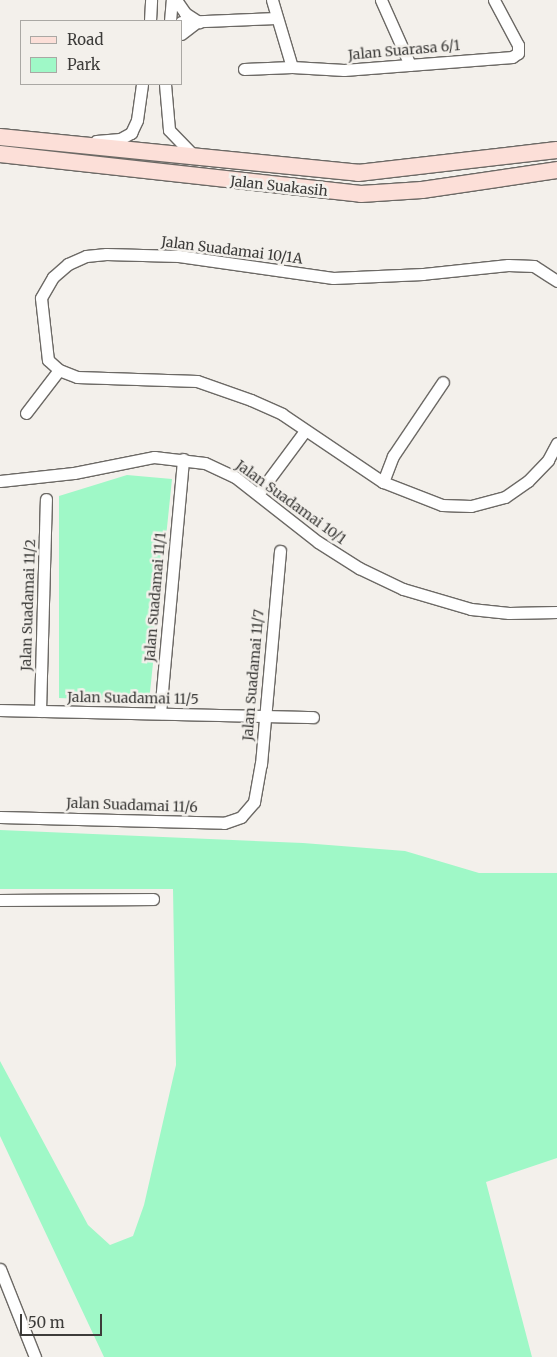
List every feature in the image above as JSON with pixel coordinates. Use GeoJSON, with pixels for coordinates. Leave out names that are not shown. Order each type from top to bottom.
{"type":"FeatureCollection","features":[{"type":"Feature","properties":{"kind":"main road","name":"Jalan Suakasih"},"geometry":{"type":"LineString","coordinates":[[0,137],[358,173],[557,150]]}},
{"type":"Feature","properties":{"kind":"main road","name":"Jalan Suakasih"},"geometry":{"type":"LineString","coordinates":[[3,156],[361,194],[557,170]]}},
{"type":"Feature","properties":{"kind":"street"},"geometry":{"type":"LineString","coordinates":[[150,20],[152,0]]}},
{"type":"Feature","properties":{"kind":"street"},"geometry":{"type":"LineString","coordinates":[[170,20],[174,0]]}},
{"type":"Feature","properties":{"kind":"street"},"geometry":{"type":"LineString","coordinates":[[174,0],[185,13],[198,22]]}},
{"type":"Feature","properties":{"kind":"street"},"geometry":{"type":"LineString","coordinates":[[272,0],[292,67]]}},
{"type":"Feature","properties":{"kind":"street"},"geometry":{"type":"LineString","coordinates":[[380,0],[410,65]]}},
{"type":"Feature","properties":{"kind":"street","name":"Jalan Suarasa 6/1"},"geometry":{"type":"LineString","coordinates":[[244,69],[292,67],[344,70],[512,57],[518,52],[518,45],[494,0]]}},
{"type":"Feature","properties":{"kind":"street"},"geometry":{"type":"LineString","coordinates":[[182,22],[276,18]]}},
{"type":"Feature","properties":{"kind":"street"},"geometry":{"type":"LineString","coordinates":[[182,33],[198,22]]}},
{"type":"Feature","properties":{"kind":"street"},"geometry":{"type":"LineString","coordinates":[[78,146],[92,141],[120,139],[131,133],[137,120],[142,85]]}},
{"type":"Feature","properties":{"kind":"street"},"geometry":{"type":"LineString","coordinates":[[165,85],[169,130],[176,141],[195,157]]}},
{"type":"Feature","properties":{"kind":"street","name":"Jalan Suadamai 10/1A"},"geometry":{"type":"LineString","coordinates":[[59,370],[48,360],[41,298],[53,276],[86,256],[179,256],[333,278],[423,274],[508,265],[534,266],[557,281]]}},
{"type":"Feature","properties":{"kind":"street"},"geometry":{"type":"LineString","coordinates":[[26,413],[59,370],[77,377],[196,381],[282,414],[304,432],[383,482],[442,505],[472,506],[505,497],[553,462],[557,443]]}},
{"type":"Feature","properties":{"kind":"street"},"geometry":{"type":"LineString","coordinates":[[383,482],[393,456],[412,424],[443,382]]}},
{"type":"Feature","properties":{"kind":"street"},"geometry":{"type":"LineString","coordinates":[[258,494],[304,432]]}},
{"type":"Feature","properties":{"kind":"street","name":"Jalan Suadamai 10/1"},"geometry":{"type":"LineString","coordinates":[[0,481],[74,473],[137,459],[184,459],[204,463],[235,478],[327,547],[359,568],[403,589],[471,609],[557,612]]}},
{"type":"Feature","properties":{"kind":"street","name":"Jalan Suadamai 11/1"},"geometry":{"type":"LineString","coordinates":[[160,713],[184,459]]}},
{"type":"Feature","properties":{"kind":"street","name":"Jalan Suadamai 11/2"},"geometry":{"type":"LineString","coordinates":[[40,711],[46,499]]}},
{"type":"Feature","properties":{"kind":"street","name":"Jalan Suadamai 11/7"},"geometry":{"type":"LineString","coordinates":[[254,802],[280,550]]}},
{"type":"Feature","properties":{"kind":"street","name":"Jalan Suadamai 11/5"},"geometry":{"type":"LineString","coordinates":[[0,710],[313,717]]}},
{"type":"Feature","properties":{"kind":"street","name":"Jalan Suadamai 11/6"},"geometry":{"type":"LineString","coordinates":[[0,817],[224,823],[241,817],[254,802]]}},
{"type":"Feature","properties":{"kind":"street"},"geometry":{"type":"LineString","coordinates":[[0,900],[153,899]]}},
{"type":"Feature","properties":{"kind":"street"},"geometry":{"type":"LineString","coordinates":[[1,1273],[35,1357]]}},
{"type":"Feature","properties":{"kind":"green space"},"geometry":{"type":"Polygon","coordinates":[[[127,475],[172,479],[149,702],[59,698],[59,496],[127,475]]]}},
{"type":"Feature","properties":{"kind":"green space"},"geometry":{"type":"Polygon","coordinates":[[[0,830],[303,843],[405,851],[479,873],[557,873],[557,1158],[486,1182],[532,1357],[104,1357],[0,1136],[0,1061],[88,1225],[110,1245],[133,1236],[144,1205],[176,1065],[173,889],[0,889],[0,830]]]}}]}
